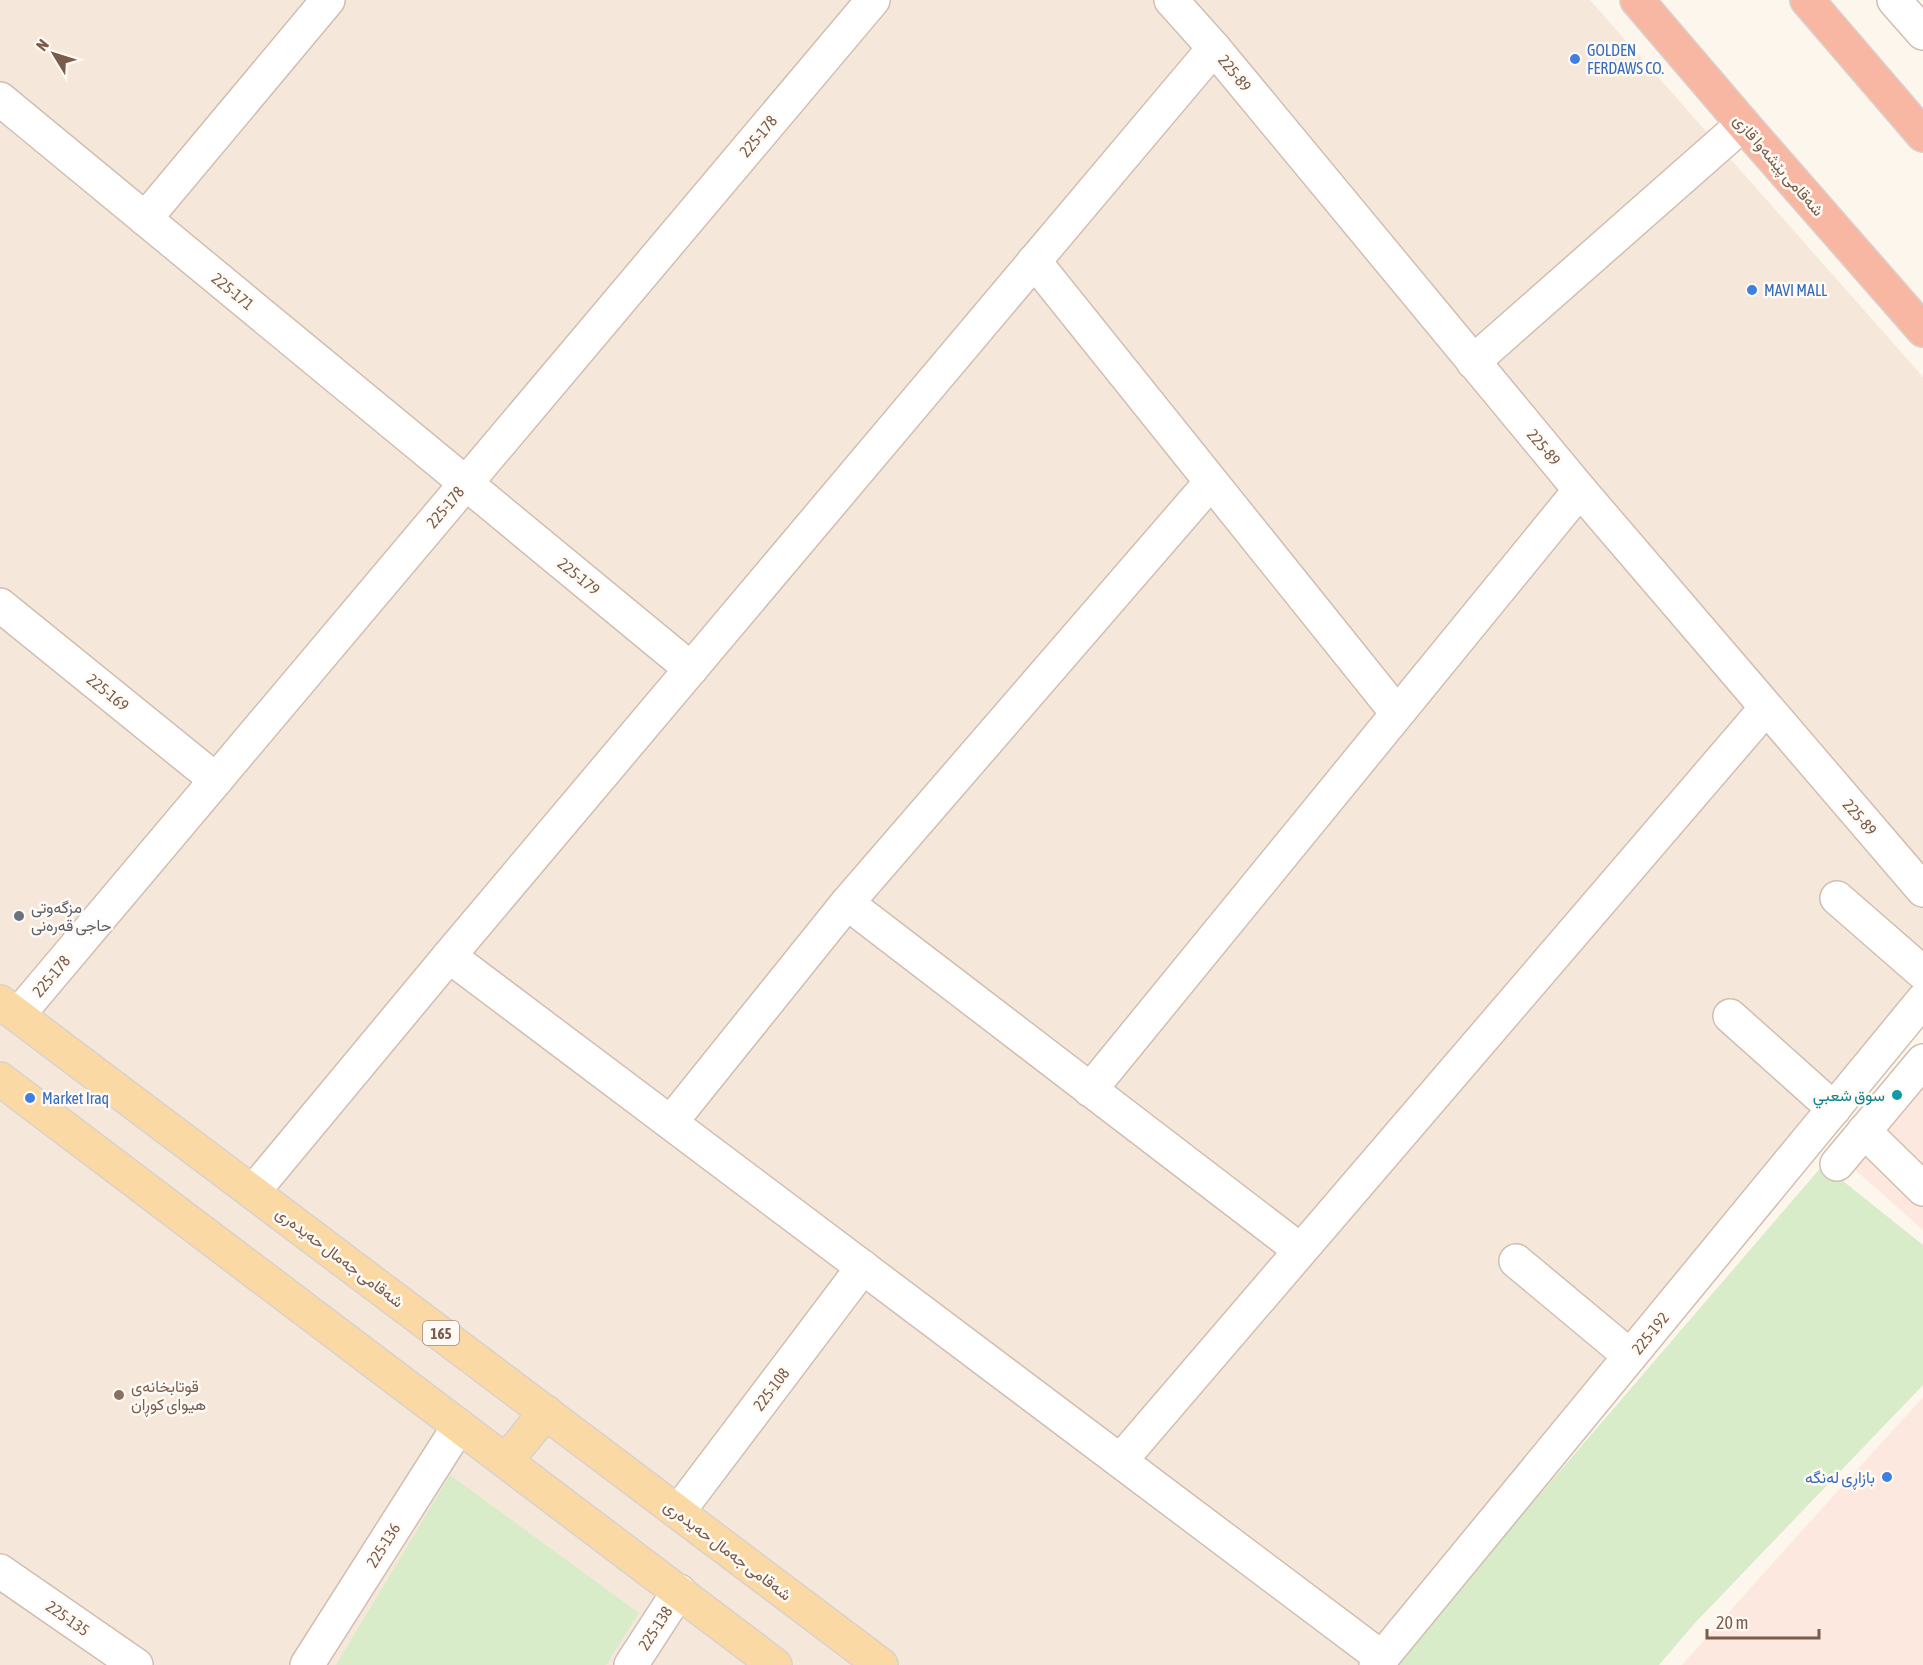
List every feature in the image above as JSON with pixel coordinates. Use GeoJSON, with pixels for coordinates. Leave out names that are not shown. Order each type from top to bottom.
{"type":"FeatureCollection","features":[{"type":"Feature","properties":{"kind":"highway","name":"شەقامی پێشەوا قازی"},"geometry":{"type":"LineString","coordinates":[[1637,0],[1923,330]]}},
{"type":"Feature","properties":{"kind":"highway"},"geometry":{"type":"LineString","coordinates":[[1808,0],[1923,135]]}},
{"type":"Feature","properties":{"kind":"main road","name":"شەقامی جەمال حەیدەری"},"geometry":{"type":"LineString","coordinates":[[9,1008],[881,1665]]}},
{"type":"Feature","properties":{"kind":"main road"},"geometry":{"type":"LineString","coordinates":[[0,1079],[775,1665]]}},
{"type":"Feature","properties":{"kind":"main road"},"geometry":{"type":"LineString","coordinates":[[506,1461],[546,1412]]}},
{"type":"Feature","properties":{"kind":"street"},"geometry":{"type":"LineString","coordinates":[[145,219],[328,0]]}},
{"type":"Feature","properties":{"kind":"street","name":"225-178"},"geometry":{"type":"LineString","coordinates":[[9,1008],[216,780],[873,0]]}},
{"type":"Feature","properties":{"kind":"street","name":"225-89"},"geometry":{"type":"LineString","coordinates":[[1171,0],[1214,48],[1580,490],[1923,890]]}},
{"type":"Feature","properties":{"kind":"street"},"geometry":{"type":"LineString","coordinates":[[1894,0],[1923,33]]}},
{"type":"Feature","properties":{"kind":"street"},"geometry":{"type":"LineString","coordinates":[[254,1192],[449,956],[1214,48]]}},
{"type":"Feature","properties":{"kind":"street","name":"225-171"},"geometry":{"type":"LineString","coordinates":[[0,99],[466,483]]}},
{"type":"Feature","properties":{"kind":"street"},"geometry":{"type":"LineString","coordinates":[[1473,362],[1743,124]]}},
{"type":"Feature","properties":{"kind":"street"},"geometry":{"type":"LineString","coordinates":[[1034,261],[1397,713]]}},
{"type":"Feature","properties":{"kind":"street"},"geometry":{"type":"LineString","coordinates":[[671,1122],[847,903],[1211,482]]}},
{"type":"Feature","properties":{"kind":"street","name":"225-179"},"geometry":{"type":"LineString","coordinates":[[466,483],[691,669]]}},
{"type":"Feature","properties":{"kind":"street"},"geometry":{"type":"LineString","coordinates":[[1090,1090],[1580,490]]}},
{"type":"Feature","properties":{"kind":"street","name":"225-169"},"geometry":{"type":"LineString","coordinates":[[0,605],[216,780]]}},
{"type":"Feature","properties":{"kind":"street"},"geometry":{"type":"LineString","coordinates":[[1121,1460],[1766,708]]}},
{"type":"Feature","properties":{"kind":"street"},"geometry":{"type":"LineString","coordinates":[[1837,898],[1923,973]]}},
{"type":"Feature","properties":{"kind":"street"},"geometry":{"type":"LineString","coordinates":[[847,903],[1300,1250]]}},
{"type":"Feature","properties":{"kind":"street"},"geometry":{"type":"LineString","coordinates":[[449,956],[1121,1460],[1379,1662]]}},
{"type":"Feature","properties":{"kind":"street","name":"225-192"},"geometry":{"type":"LineString","coordinates":[[1379,1662],[1923,1000]]}},
{"type":"Feature","properties":{"kind":"street"},"geometry":{"type":"LineString","coordinates":[[1730,1016],[1834,1109]]}},
{"type":"Feature","properties":{"kind":"street"},"geometry":{"type":"LineString","coordinates":[[1836,1164],[1923,1061]]}},
{"type":"Feature","properties":{"kind":"street"},"geometry":{"type":"LineString","coordinates":[[1864,1131],[1917,1172]]}},
{"type":"Feature","properties":{"kind":"street"},"geometry":{"type":"LineString","coordinates":[[1516,1261],[1630,1356]]}},
{"type":"Feature","properties":{"kind":"street","name":"225-108"},"geometry":{"type":"LineString","coordinates":[[678,1512],[863,1267]]}},
{"type":"Feature","properties":{"kind":"street","name":"225-136"},"geometry":{"type":"LineString","coordinates":[[307,1665],[459,1426]]}},
{"type":"Feature","properties":{"kind":"street","name":"225-135"},"geometry":{"type":"LineString","coordinates":[[0,1571],[136,1665]]}},
{"type":"Feature","properties":{"kind":"street","name":"225-138"},"geometry":{"type":"LineString","coordinates":[[631,1665],[679,1591]]}},
{"type":"Feature","properties":{"kind":"shaded area"},"geometry":{"type":"Polygon","coordinates":[[[0,0],[1590,0],[1923,377],[1923,991],[1397,1665],[0,1665],[0,0]]]}},
{"type":"Feature","properties":{"kind":"shaded area"},"geometry":{"type":"Polygon","coordinates":[[[1923,1043],[1923,1230],[1834,1151],[1923,1043]]]}},
{"type":"Feature","properties":{"kind":"shaded area","name":"بازاڕی لەنگە"},"geometry":{"type":"Polygon","coordinates":[[[1923,1397],[1923,1665],[1682,1665],[1779,1556],[1923,1397]]]}},
{"type":"Feature","properties":{"kind":"green space"},"geometry":{"type":"Polygon","coordinates":[[[1823,1165],[1923,1245],[1923,1385],[1694,1624],[1659,1665],[1393,1665],[1823,1165]]]}},
{"type":"Feature","properties":{"kind":"green space"},"geometry":{"type":"Polygon","coordinates":[[[450,1475],[639,1613],[606,1665],[336,1665],[450,1475]]]}},
{"type":"Feature","properties":{"kind":"place","name":"GOLDEN FERDAWS CO."},"geometry":{"type":"Point","coordinates":[1575,59]}},
{"type":"Feature","properties":{"kind":"place","name":"MAVI MALL"},"geometry":{"type":"Point","coordinates":[1752,290]}},
{"type":"Feature","properties":{"kind":"place","name":"مزگەوتی حاجی قەرەنی"},"geometry":{"type":"Point","coordinates":[19,916]}},
{"type":"Feature","properties":{"kind":"place","name":"سوق شعبي"},"geometry":{"type":"Point","coordinates":[1897,1095]}},
{"type":"Feature","properties":{"kind":"place","name":"Market Iraq"},"geometry":{"type":"Point","coordinates":[30,1098]}},
{"type":"Feature","properties":{"kind":"place","name":"قوتابخانەی هیوای کوڕان"},"geometry":{"type":"Point","coordinates":[119,1395]}},
{"type":"Feature","properties":{"kind":"place","name":"بازاڕی لەنگە"},"geometry":{"type":"Point","coordinates":[1887,1477]}}]}
